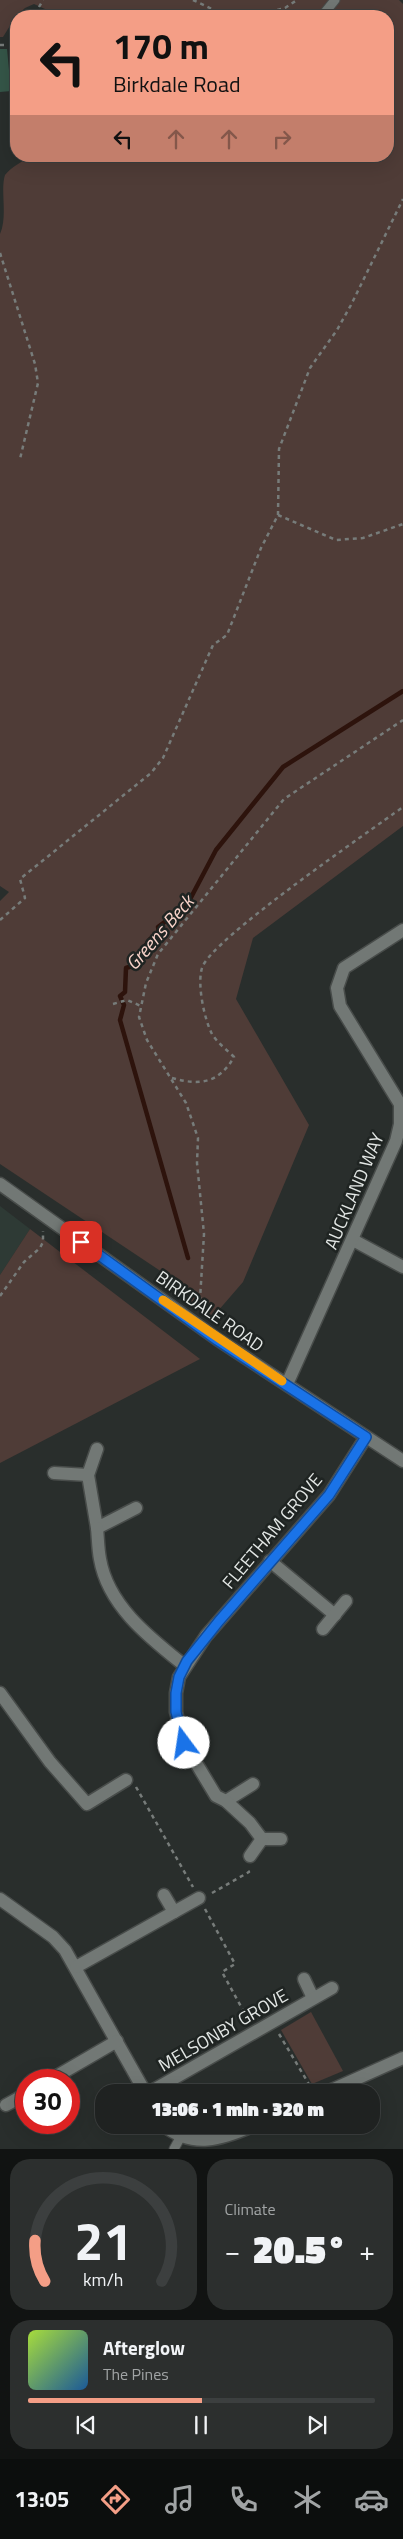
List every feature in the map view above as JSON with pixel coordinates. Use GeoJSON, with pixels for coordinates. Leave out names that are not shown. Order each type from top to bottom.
{"type":"FeatureCollection","features":[{"type":"Feature","properties":{"kind":"street","name":"AUCKLAND WAY"},"geometry":{"type":"LineString","coordinates":[[287,1384],[396,1142],[400,1124],[402,1104],[340,1006],[337,988],[344,968],[403,930]]}},
{"type":"Feature","properties":{"kind":"street","name":"BIRKDALE ROAD"},"geometry":{"type":"LineString","coordinates":[[0,1184],[217,1340],[403,1461]]}},
{"type":"Feature","properties":{"kind":"street"},"geometry":{"type":"LineString","coordinates":[[353,1240],[403,1267]]}},
{"type":"Feature","properties":{"kind":"street","name":"FLEETHAM GROVE"},"geometry":{"type":"LineString","coordinates":[[262,1839],[250,1823],[226,1802],[216,1796],[184,1743],[176,1712],[176,1693],[179,1677],[206,1636],[329,1495],[366,1437]]}},
{"type":"Feature","properties":{"kind":"street"},"geometry":{"type":"LineString","coordinates":[[97,1449],[88,1475],[103,1568],[108,1585],[126,1612],[145,1634],[185,1666]]}},
{"type":"Feature","properties":{"kind":"street"},"geometry":{"type":"LineString","coordinates":[[54,1473],[88,1475]]}},
{"type":"Feature","properties":{"kind":"street"},"geometry":{"type":"LineString","coordinates":[[97,1528],[136,1508]]}},
{"type":"Feature","properties":{"kind":"street"},"geometry":{"type":"LineString","coordinates":[[270,1562],[335,1615]]}},
{"type":"Feature","properties":{"kind":"street"},"geometry":{"type":"LineString","coordinates":[[323,1629],[346,1601]]}},
{"type":"Feature","properties":{"kind":"street"},"geometry":{"type":"LineString","coordinates":[[0,1693],[50,1762],[87,1804],[126,1780]]}},
{"type":"Feature","properties":{"kind":"street"},"geometry":{"type":"LineString","coordinates":[[226,1802],[253,1784]]}},
{"type":"Feature","properties":{"kind":"street"},"geometry":{"type":"LineString","coordinates":[[250,1856],[262,1839],[281,1839]]}},
{"type":"Feature","properties":{"kind":"street"},"geometry":{"type":"LineString","coordinates":[[164,1895],[174,1912]]}},
{"type":"Feature","properties":{"kind":"street"},"geometry":{"type":"LineString","coordinates":[[76,1967],[203,1897]]}},
{"type":"Feature","properties":{"kind":"street"},"geometry":{"type":"LineString","coordinates":[[0,1899],[60,1942],[76,1967],[140,2084]]}},
{"type":"Feature","properties":{"kind":"street","name":"MELSONBY GROVE"},"geometry":{"type":"LineString","coordinates":[[304,1979],[314,1998]]}},
{"type":"Feature","properties":{"kind":"street","name":"MELSONBY GROVE"},"geometry":{"type":"LineString","coordinates":[[164,2084],[273,2024],[332,1988]]}},
{"type":"Feature","properties":{"kind":"street"},"geometry":{"type":"LineString","coordinates":[[69,2069],[117,2042]]}},
{"type":"Feature","properties":{"kind":"street"},"geometry":{"type":"LineString","coordinates":[[345,2084],[403,2058]]}},
{"type":"Feature","properties":{"kind":"street"},"geometry":{"type":"LineString","coordinates":[[6,2105],[15,2100]]}},
{"type":"Feature","properties":{"kind":"street"},"geometry":{"type":"LineString","coordinates":[[177,2144],[216,2141],[233,2134]]}},
{"type":"Feature","properties":{"kind":"lane"},"geometry":{"type":"LineString","coordinates":[[327,10],[335,0]]}},
{"type":"Feature","properties":{"kind":"path"},"geometry":{"type":"LineString","coordinates":[[40,7],[43,0]]}},
{"type":"Feature","properties":{"kind":"path"},"geometry":{"type":"LineString","coordinates":[[193,0],[214,10]]}},
{"type":"Feature","properties":{"kind":"path"},"geometry":{"type":"LineString","coordinates":[[277,10],[285,8],[297,0]]}},
{"type":"Feature","properties":{"kind":"path"},"geometry":{"type":"LineString","coordinates":[[0,45],[6,45]]}},
{"type":"Feature","properties":{"kind":"path"},"geometry":{"type":"LineString","coordinates":[[0,920],[25,898],[20,879],[151,773],[163,758],[213,645],[227,635],[261,548],[278,515],[279,449],[310,368],[337,330],[351,305],[403,199]]}},
{"type":"Feature","properties":{"kind":"path"},"geometry":{"type":"LineString","coordinates":[[0,253],[35,364],[38,383],[20,459]]}},
{"type":"Feature","properties":{"kind":"path"},"geometry":{"type":"LineString","coordinates":[[278,515],[336,540],[363,538],[403,524]]}},
{"type":"Feature","properties":{"kind":"path"},"geometry":{"type":"LineString","coordinates":[[196,1308],[200,1299],[204,1234],[197,1162],[198,1138],[186,1103],[147,1040],[139,1017],[146,983],[158,954],[284,799],[403,720]]}},
{"type":"Feature","properties":{"kind":"path"},"geometry":{"type":"LineString","coordinates":[[172,1078],[188,1083],[215,1078],[225,1072],[234,1057],[211,1033],[200,988],[202,967],[213,952],[258,914],[403,807]]}},
{"type":"Feature","properties":{"kind":"path"},"geometry":{"type":"LineString","coordinates":[[113,1004],[127,1000],[141,1006]]}},
{"type":"Feature","properties":{"kind":"path"},"geometry":{"type":"LineString","coordinates":[[0,1296],[24,1262],[40,1248],[43,1242],[43,1229]]}},
{"type":"Feature","properties":{"kind":"path"},"geometry":{"type":"LineString","coordinates":[[203,1897],[249,1872],[243,1862],[250,1856]]}},
{"type":"Feature","properties":{"kind":"path"},"geometry":{"type":"LineString","coordinates":[[273,2024],[309,2084]]}},
{"type":"Feature","properties":{"kind":"shaded area"},"geometry":{"type":"Polygon","coordinates":[[[0,0],[399,0],[403,4],[403,826],[253,938],[236,999],[309,1125],[243,1282],[211,1319],[196,1308],[168,1276],[0,1164],[0,901],[9,892],[0,886],[0,234],[4,211],[3,188],[5,175],[22,162],[394,162],[394,10],[45,10],[34,4],[23,10],[10,10],[10,26],[3,37],[0,37],[0,0]]]}},
{"type":"Feature","properties":{"kind":"shaded area"},"geometry":{"type":"Polygon","coordinates":[[[0,1206],[30,1229],[0,1275],[0,1206]]]}},
{"type":"Feature","properties":{"kind":"shaded area"},"geometry":{"type":"Polygon","coordinates":[[[30,1229],[200,1359],[0,1463],[0,1275],[30,1229]]]}},
{"type":"Feature","properties":{"kind":"shaded area"},"geometry":{"type":"Polygon","coordinates":[[[311,2012],[343,2071],[312,2084],[281,2030],[311,2012]]]}},
{"type":"Feature","properties":{"kind":"building"},"geometry":{"type":"Polygon","coordinates":[[[0,49],[7,49],[10,91],[0,92],[0,49]]]}},
{"type":"Feature","properties":{"kind":"waterway","name":"Greens Beck"},"geometry":{"type":"LineString","coordinates":[[188,1258],[120,1020],[124,1005],[120,996],[125,992],[126,968],[132,966],[150,939],[159,933],[158,927],[187,905],[216,850],[283,767],[403,691]]}},
{"type":"Feature","properties":{"kind":"slow traffic"},"geometry":{"type":"LineString","coordinates":[[163,1300],[217,1340],[282,1381]]}},
{"type":"Feature","properties":{"kind":"route"},"geometry":{"type":"LineString","coordinates":[[81,1242],[217,1340],[366,1437],[329,1495],[206,1636],[187,1661],[179,1677],[176,1693],[176,1712],[184,1743]]}}]}
